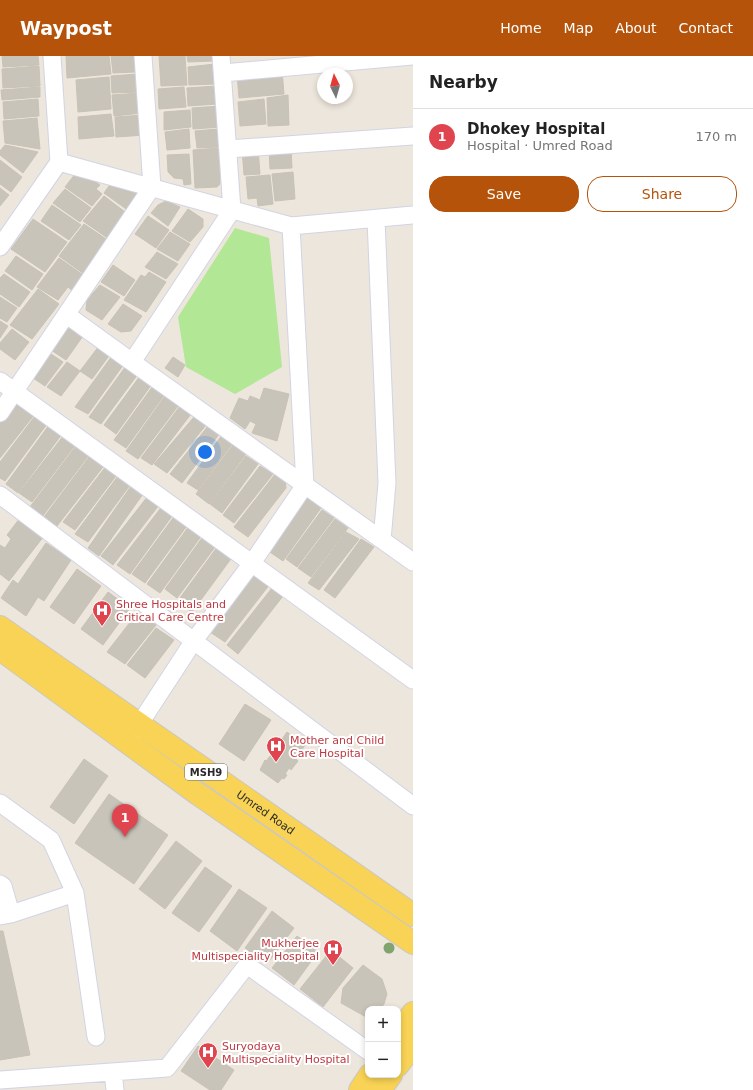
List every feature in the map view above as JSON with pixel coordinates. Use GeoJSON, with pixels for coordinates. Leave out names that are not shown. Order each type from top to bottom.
{"type":"FeatureCollection","features":[{"type":"Feature","properties":{"kind":"main road","name":"Umred Road"},"geometry":{"type":"LineString","coordinates":[[0,627],[413,915]]}},
{"type":"Feature","properties":{"kind":"main road"},"geometry":{"type":"LineString","coordinates":[[0,650],[198,794],[413,943]]}},
{"type":"Feature","properties":{"kind":"main road"},"geometry":{"type":"LineString","coordinates":[[401,1031],[413,1013]]}},
{"type":"Feature","properties":{"kind":"main road"},"geometry":{"type":"LineString","coordinates":[[401,1061],[413,1044]]}},
{"type":"Feature","properties":{"kind":"main road"},"geometry":{"type":"LineString","coordinates":[[360,1090],[368,1078]]}},
{"type":"Feature","properties":{"kind":"main road"},"geometry":{"type":"LineString","coordinates":[[380,1090],[389,1078]]}},
{"type":"Feature","properties":{"kind":"street"},"geometry":{"type":"LineString","coordinates":[[0,247],[59,162],[52,56]]}},
{"type":"Feature","properties":{"kind":"street"},"geometry":{"type":"LineString","coordinates":[[0,412],[15,392],[152,187],[143,56]]}},
{"type":"Feature","properties":{"kind":"street"},"geometry":{"type":"LineString","coordinates":[[132,362],[232,210],[222,64],[412,56]]}},
{"type":"Feature","properties":{"kind":"street"},"geometry":{"type":"LineString","coordinates":[[228,149],[413,136]]}},
{"type":"Feature","properties":{"kind":"street"},"geometry":{"type":"LineString","coordinates":[[59,162],[291,226],[413,215]]}},
{"type":"Feature","properties":{"kind":"street"},"geometry":{"type":"LineString","coordinates":[[376,218],[387,483],[382,540]]}},
{"type":"Feature","properties":{"kind":"street"},"geometry":{"type":"LineString","coordinates":[[127,743],[194,642],[252,563],[304,485],[291,226]]}},
{"type":"Feature","properties":{"kind":"street"},"geometry":{"type":"LineString","coordinates":[[67,315],[413,562]]}},
{"type":"Feature","properties":{"kind":"street"},"geometry":{"type":"LineString","coordinates":[[0,380],[413,680]]}},
{"type":"Feature","properties":{"kind":"street"},"geometry":{"type":"LineString","coordinates":[[0,495],[413,806]]}},
{"type":"Feature","properties":{"kind":"street"},"geometry":{"type":"LineString","coordinates":[[0,803],[51,840],[75,893],[96,1037]]}},
{"type":"Feature","properties":{"kind":"street"},"geometry":{"type":"LineString","coordinates":[[0,884],[3,886],[5,915],[75,893]]}},
{"type":"Feature","properties":{"kind":"street"},"geometry":{"type":"LineString","coordinates":[[0,1080],[167,1068],[247,965],[365,1049]]}},
{"type":"Feature","properties":{"kind":"street"},"geometry":{"type":"LineString","coordinates":[[113,1072],[115,1090]]}},
{"type":"Feature","properties":{"kind":"green space"},"geometry":{"type":"Polygon","coordinates":[[[235,228],[269,238],[282,367],[235,394],[186,367],[178,317],[235,228]]]}},
{"type":"Feature","properties":{"kind":"building"},"geometry":{"type":"Polygon","coordinates":[[[2,56],[38,56],[39,65],[3,67],[2,56]]]}},
{"type":"Feature","properties":{"kind":"building"},"geometry":{"type":"Polygon","coordinates":[[[66,56],[109,56],[111,74],[67,78],[66,56]]]}},
{"type":"Feature","properties":{"kind":"building"},"geometry":{"type":"Polygon","coordinates":[[[111,56],[135,56],[136,72],[113,73],[111,56]]]}},
{"type":"Feature","properties":{"kind":"building"},"geometry":{"type":"Polygon","coordinates":[[[159,56],[185,56],[187,85],[161,86],[159,56]]]}},
{"type":"Feature","properties":{"kind":"building"},"geometry":{"type":"Polygon","coordinates":[[[187,56],[212,56],[213,61],[188,62],[187,56]]]}},
{"type":"Feature","properties":{"kind":"building"},"geometry":{"type":"Polygon","coordinates":[[[215,64],[216,84],[189,85],[188,67],[215,64]]]}},
{"type":"Feature","properties":{"kind":"building"},"geometry":{"type":"Polygon","coordinates":[[[39,66],[40,86],[3,88],[2,69],[39,66]]]}},
{"type":"Feature","properties":{"kind":"building"},"geometry":{"type":"Polygon","coordinates":[[[282,70],[284,94],[239,98],[237,74],[282,70]]]}},
{"type":"Feature","properties":{"kind":"building"},"geometry":{"type":"Polygon","coordinates":[[[138,74],[140,92],[112,93],[111,76],[138,74]]]}},
{"type":"Feature","properties":{"kind":"building"},"geometry":{"type":"Polygon","coordinates":[[[109,77],[111,109],[78,112],[76,80],[109,77]]]}},
{"type":"Feature","properties":{"kind":"building"},"geometry":{"type":"Polygon","coordinates":[[[216,86],[217,104],[188,106],[187,88],[216,86]]]}},
{"type":"Feature","properties":{"kind":"building"},"geometry":{"type":"Polygon","coordinates":[[[40,87],[40,97],[2,100],[1,90],[40,87]]]}},
{"type":"Feature","properties":{"kind":"building"},"geometry":{"type":"Polygon","coordinates":[[[184,87],[186,107],[159,109],[158,89],[184,87]]]}},
{"type":"Feature","properties":{"kind":"building"},"geometry":{"type":"Polygon","coordinates":[[[140,93],[142,113],[114,116],[112,95],[140,93]]]}},
{"type":"Feature","properties":{"kind":"building"},"geometry":{"type":"Polygon","coordinates":[[[288,95],[289,125],[268,126],[267,98],[288,95]]]}},
{"type":"Feature","properties":{"kind":"building"},"geometry":{"type":"Polygon","coordinates":[[[38,99],[39,116],[4,119],[3,102],[38,99]]]}},
{"type":"Feature","properties":{"kind":"building"},"geometry":{"type":"Polygon","coordinates":[[[264,99],[266,124],[240,126],[238,102],[264,99]]]}},
{"type":"Feature","properties":{"kind":"building"},"geometry":{"type":"Polygon","coordinates":[[[220,106],[222,127],[193,129],[192,108],[220,106]]]}},
{"type":"Feature","properties":{"kind":"building"},"geometry":{"type":"Polygon","coordinates":[[[190,110],[191,127],[164,130],[164,112],[190,110]]]}},
{"type":"Feature","properties":{"kind":"building"},"geometry":{"type":"Polygon","coordinates":[[[111,114],[114,136],[79,139],[78,117],[111,114]]]}},
{"type":"Feature","properties":{"kind":"building"},"geometry":{"type":"Polygon","coordinates":[[[143,115],[145,135],[116,137],[115,117],[143,115]]]}},
{"type":"Feature","properties":{"kind":"building"},"geometry":{"type":"Polygon","coordinates":[[[37,118],[40,149],[5,143],[3,121],[37,118]]]}},
{"type":"Feature","properties":{"kind":"building"},"geometry":{"type":"Polygon","coordinates":[[[189,129],[190,148],[167,150],[165,132],[189,129]]]}},
{"type":"Feature","properties":{"kind":"building"},"geometry":{"type":"Polygon","coordinates":[[[218,129],[219,147],[197,148],[195,131],[218,129]]]}},
{"type":"Feature","properties":{"kind":"building"},"geometry":{"type":"Polygon","coordinates":[[[5,145],[38,152],[23,173],[0,155],[0,151],[5,145]]]}},
{"type":"Feature","properties":{"kind":"building"},"geometry":{"type":"Polygon","coordinates":[[[219,148],[220,184],[217,187],[195,188],[193,150],[219,148]]]}},
{"type":"Feature","properties":{"kind":"building"},"geometry":{"type":"Polygon","coordinates":[[[258,148],[260,174],[244,175],[242,149],[258,148]]]}},
{"type":"Feature","properties":{"kind":"building"},"geometry":{"type":"Polygon","coordinates":[[[291,148],[292,168],[270,169],[269,150],[291,148]]]}},
{"type":"Feature","properties":{"kind":"building"},"geometry":{"type":"Polygon","coordinates":[[[189,154],[191,184],[184,185],[183,179],[174,178],[168,172],[167,155],[189,154]]]}},
{"type":"Feature","properties":{"kind":"building"},"geometry":{"type":"Polygon","coordinates":[[[0,160],[22,177],[11,192],[0,184],[0,160]]]}},
{"type":"Feature","properties":{"kind":"building"},"geometry":{"type":"Polygon","coordinates":[[[82,172],[100,185],[96,189],[102,194],[92,206],[65,187],[76,173],[82,172]]]}},
{"type":"Feature","properties":{"kind":"building"},"geometry":{"type":"Polygon","coordinates":[[[293,172],[295,199],[275,201],[272,174],[293,172]]]}},
{"type":"Feature","properties":{"kind":"building"},"geometry":{"type":"Polygon","coordinates":[[[270,175],[273,204],[258,206],[257,198],[248,199],[246,177],[270,175]]]}},
{"type":"Feature","properties":{"kind":"building"},"geometry":{"type":"Polygon","coordinates":[[[114,179],[141,193],[129,211],[104,193],[114,179]]]}},
{"type":"Feature","properties":{"kind":"building"},"geometry":{"type":"Polygon","coordinates":[[[0,188],[9,195],[0,206],[0,188]]]}},
{"type":"Feature","properties":{"kind":"building"},"geometry":{"type":"Polygon","coordinates":[[[65,189],[91,208],[80,222],[53,203],[65,189]]]}},
{"type":"Feature","properties":{"kind":"building"},"geometry":{"type":"Polygon","coordinates":[[[104,196],[129,215],[109,239],[83,221],[104,196]]]}},
{"type":"Feature","properties":{"kind":"building"},"geometry":{"type":"Polygon","coordinates":[[[166,201],[180,207],[168,226],[151,213],[158,205],[166,201]]]}},
{"type":"Feature","properties":{"kind":"building"},"geometry":{"type":"Polygon","coordinates":[[[52,205],[81,225],[69,240],[41,221],[52,205]]]}},
{"type":"Feature","properties":{"kind":"building"},"geometry":{"type":"Polygon","coordinates":[[[188,209],[203,219],[203,227],[190,242],[172,231],[188,209]]]}},
{"type":"Feature","properties":{"kind":"building"},"geometry":{"type":"Polygon","coordinates":[[[148,216],[169,230],[156,248],[135,234],[148,216]]]}},
{"type":"Feature","properties":{"kind":"building"},"geometry":{"type":"Polygon","coordinates":[[[33,219],[67,242],[45,272],[11,249],[33,219]]]}},
{"type":"Feature","properties":{"kind":"building"},"geometry":{"type":"Polygon","coordinates":[[[84,224],[109,241],[84,274],[59,256],[84,224]]]}},
{"type":"Feature","properties":{"kind":"building"},"geometry":{"type":"Polygon","coordinates":[[[170,232],[190,244],[178,261],[157,249],[170,232]]]}},
{"type":"Feature","properties":{"kind":"building"},"geometry":{"type":"Polygon","coordinates":[[[157,252],[178,264],[166,279],[145,267],[157,252]]]}},
{"type":"Feature","properties":{"kind":"building"},"geometry":{"type":"Polygon","coordinates":[[[16,256],[43,274],[32,290],[5,271],[16,256]]]}},
{"type":"Feature","properties":{"kind":"building"},"geometry":{"type":"Polygon","coordinates":[[[59,258],[86,277],[74,292],[68,287],[58,300],[37,287],[59,258]]]}},
{"type":"Feature","properties":{"kind":"building"},"geometry":{"type":"Polygon","coordinates":[[[113,265],[135,280],[124,296],[101,282],[113,265]]]}},
{"type":"Feature","properties":{"kind":"building"},"geometry":{"type":"Polygon","coordinates":[[[149,272],[166,282],[146,312],[124,300],[141,275],[145,277],[149,272]]]}},
{"type":"Feature","properties":{"kind":"building"},"geometry":{"type":"Polygon","coordinates":[[[4,274],[30,292],[19,307],[0,294],[0,278],[4,274]]]}},
{"type":"Feature","properties":{"kind":"building"},"geometry":{"type":"Polygon","coordinates":[[[100,285],[120,297],[102,320],[86,310],[87,300],[100,285]]]}},
{"type":"Feature","properties":{"kind":"building"},"geometry":{"type":"Polygon","coordinates":[[[38,289],[59,304],[32,339],[10,325],[38,289]]]}},
{"type":"Feature","properties":{"kind":"building"},"geometry":{"type":"Polygon","coordinates":[[[0,297],[17,308],[7,322],[0,318],[0,297]]]}},
{"type":"Feature","properties":{"kind":"building"},"geometry":{"type":"Polygon","coordinates":[[[123,304],[142,316],[131,331],[121,332],[108,324],[123,304]]]}},
{"type":"Feature","properties":{"kind":"building"},"geometry":{"type":"Polygon","coordinates":[[[0,321],[8,326],[0,338],[0,321]]]}},
{"type":"Feature","properties":{"kind":"building"},"geometry":{"type":"Polygon","coordinates":[[[68,327],[83,336],[66,360],[51,350],[68,327]]]}},
{"type":"Feature","properties":{"kind":"building"},"geometry":{"type":"Polygon","coordinates":[[[12,329],[29,342],[15,360],[0,349],[0,343],[12,329]]]}},
{"type":"Feature","properties":{"kind":"building"},"geometry":{"type":"Polygon","coordinates":[[[99,346],[111,353],[92,379],[80,371],[99,346]]]}},
{"type":"Feature","properties":{"kind":"building"},"geometry":{"type":"Polygon","coordinates":[[[48,352],[63,362],[45,386],[30,376],[48,352]]]}},
{"type":"Feature","properties":{"kind":"building"},"geometry":{"type":"Polygon","coordinates":[[[112,356],[124,364],[88,414],[75,407],[112,356]]]}},
{"type":"Feature","properties":{"kind":"building"},"geometry":{"type":"Polygon","coordinates":[[[173,357],[185,365],[178,377],[165,368],[173,357]]]}},
{"type":"Feature","properties":{"kind":"building"},"geometry":{"type":"Polygon","coordinates":[[[67,362],[80,371],[61,396],[47,387],[67,362]]]}},
{"type":"Feature","properties":{"kind":"building"},"geometry":{"type":"Polygon","coordinates":[[[126,366],[138,374],[101,424],[89,417],[126,366]]]}},
{"type":"Feature","properties":{"kind":"building"},"geometry":{"type":"Polygon","coordinates":[[[140,376],[152,384],[116,434],[104,425],[140,376]]]}},
{"type":"Feature","properties":{"kind":"building"},"geometry":{"type":"Polygon","coordinates":[[[153,386],[165,394],[126,448],[114,440],[153,386]]]}},
{"type":"Feature","properties":{"kind":"building"},"geometry":{"type":"Polygon","coordinates":[[[264,388],[289,394],[277,441],[252,433],[256,424],[250,421],[245,429],[230,418],[239,398],[248,401],[250,396],[260,400],[264,388]]]}},
{"type":"Feature","properties":{"kind":"building"},"geometry":{"type":"Polygon","coordinates":[[[165,396],[178,406],[138,459],[126,451],[165,396]]]}},
{"type":"Feature","properties":{"kind":"building"},"geometry":{"type":"Polygon","coordinates":[[[17,402],[38,410],[0,458],[0,423],[17,402]]]}},
{"type":"Feature","properties":{"kind":"building"},"geometry":{"type":"Polygon","coordinates":[[[180,406],[191,414],[152,465],[141,458],[180,406]]]}},
{"type":"Feature","properties":{"kind":"building"},"geometry":{"type":"Polygon","coordinates":[[[35,416],[47,424],[5,481],[0,478],[0,462],[35,416]]]}},
{"type":"Feature","properties":{"kind":"building"},"geometry":{"type":"Polygon","coordinates":[[[194,417],[206,425],[167,473],[154,464],[194,417]]]}},
{"type":"Feature","properties":{"kind":"building"},"geometry":{"type":"Polygon","coordinates":[[[52,421],[65,430],[18,493],[6,484],[52,421]]]}},
{"type":"Feature","properties":{"kind":"building"},"geometry":{"type":"Polygon","coordinates":[[[208,426],[220,433],[182,483],[170,474],[208,426]]]}},
{"type":"Feature","properties":{"kind":"building"},"geometry":{"type":"Polygon","coordinates":[[[64,435],[76,444],[32,502],[19,493],[64,435]]]}},
{"type":"Feature","properties":{"kind":"building"},"geometry":{"type":"Polygon","coordinates":[[[222,435],[233,443],[198,490],[187,483],[222,435]]]}},
{"type":"Feature","properties":{"kind":"building"},"geometry":{"type":"Polygon","coordinates":[[[79,442],[92,451],[42,517],[30,507],[79,442]]]}},
{"type":"Feature","properties":{"kind":"building"},"geometry":{"type":"Polygon","coordinates":[[[233,445],[246,454],[209,504],[196,494],[233,445]]]}},
{"type":"Feature","properties":{"kind":"building"},"geometry":{"type":"Polygon","coordinates":[[[92,453],[106,463],[57,526],[44,517],[92,453]]]}},
{"type":"Feature","properties":{"kind":"building"},"geometry":{"type":"Polygon","coordinates":[[[246,456],[258,464],[222,513],[210,504],[246,456]]]}},
{"type":"Feature","properties":{"kind":"building"},"geometry":{"type":"Polygon","coordinates":[[[107,465],[119,472],[75,530],[63,522],[107,465]]]}},
{"type":"Feature","properties":{"kind":"building"},"geometry":{"type":"Polygon","coordinates":[[[260,466],[273,474],[234,523],[223,515],[260,466]]]}},
{"type":"Feature","properties":{"kind":"building"},"geometry":{"type":"Polygon","coordinates":[[[276,473],[285,480],[286,488],[248,537],[234,527],[276,473]]]}},
{"type":"Feature","properties":{"kind":"building"},"geometry":{"type":"Polygon","coordinates":[[[118,476],[130,485],[88,542],[75,534],[118,476]]]}},
{"type":"Feature","properties":{"kind":"building"},"geometry":{"type":"Polygon","coordinates":[[[131,486],[143,494],[99,556],[88,548],[131,486]]]}},
{"type":"Feature","properties":{"kind":"building"},"geometry":{"type":"Polygon","coordinates":[[[148,496],[159,505],[113,565],[101,556],[148,496]]]}},
{"type":"Feature","properties":{"kind":"building"},"geometry":{"type":"Polygon","coordinates":[[[306,497],[321,508],[283,561],[267,550],[306,497]]]}},
{"type":"Feature","properties":{"kind":"building"},"geometry":{"type":"Polygon","coordinates":[[[160,509],[172,516],[130,574],[117,565],[160,509]]]}},
{"type":"Feature","properties":{"kind":"building"},"geometry":{"type":"Polygon","coordinates":[[[322,510],[334,518],[297,567],[286,559],[322,510]]]}},
{"type":"Feature","properties":{"kind":"building"},"geometry":{"type":"Polygon","coordinates":[[[176,514],[189,523],[145,583],[132,574],[176,514]]]}},
{"type":"Feature","properties":{"kind":"building"},"geometry":{"type":"Polygon","coordinates":[[[20,518],[44,536],[9,581],[0,574],[0,545],[5,548],[11,539],[7,535],[20,518]]]}},
{"type":"Feature","properties":{"kind":"building"},"geometry":{"type":"Polygon","coordinates":[[[335,519],[348,528],[311,577],[298,568],[335,519]]]}},
{"type":"Feature","properties":{"kind":"building"},"geometry":{"type":"Polygon","coordinates":[[[189,526],[202,535],[160,593],[147,584],[189,526]]]}},
{"type":"Feature","properties":{"kind":"building"},"geometry":{"type":"Polygon","coordinates":[[[346,532],[359,539],[319,590],[308,583],[346,532]]]}},
{"type":"Feature","properties":{"kind":"building"},"geometry":{"type":"Polygon","coordinates":[[[202,538],[215,547],[177,598],[165,589],[202,538]]]}},
{"type":"Feature","properties":{"kind":"building"},"geometry":{"type":"Polygon","coordinates":[[[361,539],[374,547],[335,598],[324,590],[361,539]]]}},
{"type":"Feature","properties":{"kind":"building"},"geometry":{"type":"Polygon","coordinates":[[[46,543],[71,560],[44,601],[38,597],[26,616],[1,598],[13,580],[18,584],[46,543]]]}},
{"type":"Feature","properties":{"kind":"building"},"geometry":{"type":"Polygon","coordinates":[[[218,546],[233,556],[192,612],[177,602],[218,546]]]}},
{"type":"Feature","properties":{"kind":"building"},"geometry":{"type":"Polygon","coordinates":[[[77,569],[101,586],[74,624],[50,607],[77,569]]]}},
{"type":"Feature","properties":{"kind":"building"},"geometry":{"type":"Polygon","coordinates":[[[253,571],[270,584],[225,642],[207,630],[253,571]]]}},
{"type":"Feature","properties":{"kind":"building"},"geometry":{"type":"Polygon","coordinates":[[[272,588],[283,596],[238,654],[227,645],[272,588]]]}},
{"type":"Feature","properties":{"kind":"building"},"geometry":{"type":"Polygon","coordinates":[[[108,592],[130,608],[103,645],[81,629],[108,592]]]}},
{"type":"Feature","properties":{"kind":"building"},"geometry":{"type":"Polygon","coordinates":[[[138,612],[156,625],[125,664],[107,652],[138,612]]]}},
{"type":"Feature","properties":{"kind":"building"},"geometry":{"type":"Polygon","coordinates":[[[156,628],[174,640],[145,678],[127,665],[156,628]]]}},
{"type":"Feature","properties":{"kind":"building"},"geometry":{"type":"Polygon","coordinates":[[[245,704],[271,720],[244,761],[219,744],[245,704]]]}},
{"type":"Feature","properties":{"kind":"building"},"geometry":{"type":"Polygon","coordinates":[[[287,732],[305,745],[296,759],[298,761],[291,770],[289,768],[285,774],[287,775],[278,783],[260,770],[265,760],[266,761],[271,755],[269,753],[274,746],[276,748],[287,732]]]}},
{"type":"Feature","properties":{"kind":"building"},"geometry":{"type":"Polygon","coordinates":[[[84,759],[108,776],[74,824],[50,807],[84,759]]]}},
{"type":"Feature","properties":{"kind":"building"},"geometry":{"type":"Polygon","coordinates":[[[109,794],[168,835],[134,884],[75,843],[109,794]]]}},
{"type":"Feature","properties":{"kind":"building"},"geometry":{"type":"Polygon","coordinates":[[[176,841],[202,861],[165,909],[139,889],[176,841]]]}},
{"type":"Feature","properties":{"kind":"building"},"geometry":{"type":"Polygon","coordinates":[[[205,867],[232,886],[199,932],[172,913],[205,867]]]}},
{"type":"Feature","properties":{"kind":"building"},"geometry":{"type":"Polygon","coordinates":[[[239,889],[267,908],[237,951],[210,931],[239,889]]]}},
{"type":"Feature","properties":{"kind":"building"},"geometry":{"type":"Polygon","coordinates":[[[272,911],[294,928],[267,964],[245,948],[272,911]]]}},
{"type":"Feature","properties":{"kind":"building"},"geometry":{"type":"Polygon","coordinates":[[[0,931],[3,931],[30,1055],[0,1060],[0,931]]]}},
{"type":"Feature","properties":{"kind":"building"},"geometry":{"type":"Polygon","coordinates":[[[297,936],[318,952],[294,985],[272,968],[297,936]]]}},
{"type":"Feature","properties":{"kind":"building"},"geometry":{"type":"Polygon","coordinates":[[[331,950],[353,968],[323,1007],[300,989],[331,950]]]}},
{"type":"Feature","properties":{"kind":"building"},"geometry":{"type":"Polygon","coordinates":[[[363,965],[382,979],[387,994],[382,1006],[365,1006],[365,1016],[341,1003],[343,988],[363,965]]]}},
{"type":"Feature","properties":{"kind":"building"},"geometry":{"type":"Polygon","coordinates":[[[198,1046],[234,1070],[221,1090],[210,1090],[181,1071],[198,1046]]]}},
{"type":"Feature","properties":{"kind":"place","name":"Shree Hospitals and Critical Care Centre"},"geometry":{"type":"Point","coordinates":[102,627]}},
{"type":"Feature","properties":{"kind":"place","name":"Mother and Child Care Hospital"},"geometry":{"type":"Point","coordinates":[276,763]}},
{"type":"Feature","properties":{"kind":"place","name":"Dhokey Hospital"},"geometry":{"type":"Point","coordinates":[125,837]}},
{"type":"Feature","properties":{"kind":"place","name":"Mukherjee Multispeciality Hospital"},"geometry":{"type":"Point","coordinates":[333,966]}},
{"type":"Feature","properties":{"kind":"place","name":"Suryodaya Multispeciality Hospital"},"geometry":{"type":"Point","coordinates":[208,1069]}}]}
